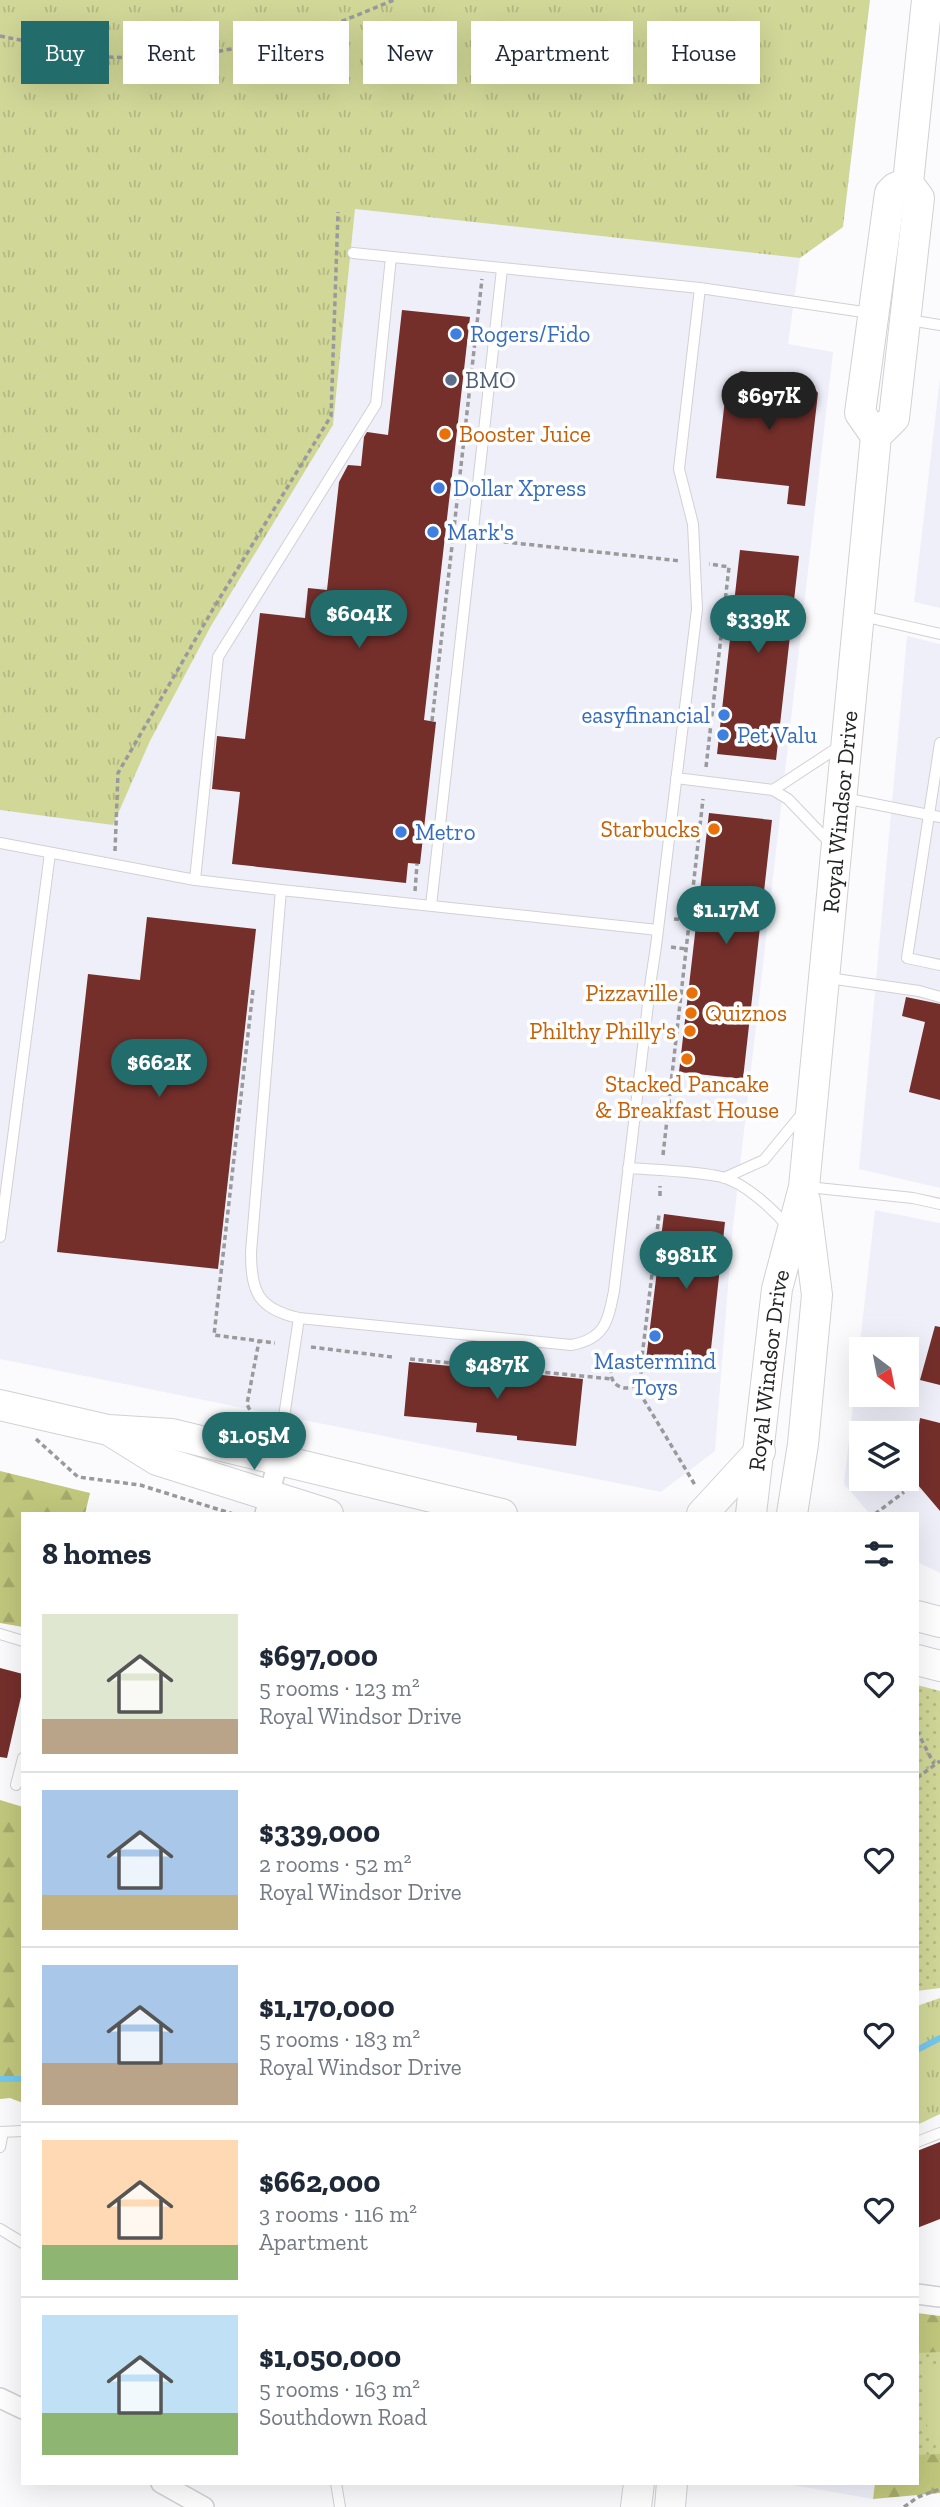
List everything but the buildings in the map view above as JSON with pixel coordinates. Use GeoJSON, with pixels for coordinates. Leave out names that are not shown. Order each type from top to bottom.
{"type":"FeatureCollection","features":[{"type":"Feature","properties":{"kind":"main road","name":"Royal Windsor Drive"},"geometry":{"type":"LineString","coordinates":[[751,1512],[777,1289],[804,1187],[876,436],[894,418],[889,316],[919,198],[908,183],[927,0]]}},
{"type":"Feature","properties":{"kind":"main road","name":"Royal Windsor Drive"},"geometry":{"type":"LineString","coordinates":[[792,1512],[803,1444],[817,1295],[804,1187]]}},
{"type":"Feature","properties":{"kind":"main road"},"geometry":{"type":"LineString","coordinates":[[0,1405],[108,1430],[172,1434],[494,1512]]}},
{"type":"Feature","properties":{"kind":"main road"},"geometry":{"type":"LineString","coordinates":[[108,1430],[157,1460],[267,1504],[316,1512]]}},
{"type":"Feature","properties":{"kind":"main road"},"geometry":{"type":"LineString","coordinates":[[803,1444],[814,1512]]}},
{"type":"Feature","properties":{"kind":"main road"},"geometry":{"type":"LineString","coordinates":[[699,1500],[760,1451]]}},
{"type":"Feature","properties":{"kind":"main road"},"geometry":{"type":"LineString","coordinates":[[919,1617],[940,1622]]}},
{"type":"Feature","properties":{"kind":"main road"},"geometry":{"type":"LineString","coordinates":[[919,1661],[940,1666]]}},
{"type":"Feature","properties":{"kind":"main road"},"geometry":{"type":"LineString","coordinates":[[636,2507],[639,2485]]}},
{"type":"Feature","properties":{"kind":"main road"},"geometry":{"type":"LineString","coordinates":[[670,2507],[672,2485]]}},
{"type":"Feature","properties":{"kind":"street"},"geometry":{"type":"LineString","coordinates":[[267,1504],[278,1459]]}},
{"type":"Feature","properties":{"kind":"street"},"geometry":{"type":"LineString","coordinates":[[919,2294],[940,2297]]}},
{"type":"Feature","properties":{"kind":"street"},"geometry":{"type":"LineString","coordinates":[[0,2398],[21,2408]]}},
{"type":"Feature","properties":{"kind":"street"},"geometry":{"type":"LineString","coordinates":[[182,2488],[204,2507]]}},
{"type":"Feature","properties":{"kind":"lane"},"geometry":{"type":"LineString","coordinates":[[353,253],[700,288],[940,325]]}},
{"type":"Feature","properties":{"kind":"lane"},"geometry":{"type":"LineString","coordinates":[[195,880],[218,657],[376,404],[391,257]]}},
{"type":"Feature","properties":{"kind":"lane"},"geometry":{"type":"LineString","coordinates":[[431,906],[502,269]]}},
{"type":"Feature","properties":{"kind":"lane"},"geometry":{"type":"LineString","coordinates":[[281,890],[251,1277],[257,1295],[267,1306],[280,1314],[299,1318],[571,1345],[586,1342],[601,1332],[609,1316],[697,609],[693,524],[679,469],[700,288]]}},
{"type":"Feature","properties":{"kind":"lane"},"geometry":{"type":"LineString","coordinates":[[858,616],[940,634]]}},
{"type":"Feature","properties":{"kind":"lane"},"geometry":{"type":"LineString","coordinates":[[773,790],[846,742]]}},
{"type":"Feature","properties":{"kind":"lane"},"geometry":{"type":"LineString","coordinates":[[940,743],[934,815],[907,958],[940,965]]}},
{"type":"Feature","properties":{"kind":"lane"},"geometry":{"type":"LineString","coordinates":[[676,778],[773,790],[788,799],[836,850]]}},
{"type":"Feature","properties":{"kind":"lane"},"geometry":{"type":"LineString","coordinates":[[841,797],[934,815]]}},
{"type":"Feature","properties":{"kind":"lane"},"geometry":{"type":"LineString","coordinates":[[0,843],[195,880],[658,930]]}},
{"type":"Feature","properties":{"kind":"lane"},"geometry":{"type":"LineString","coordinates":[[0,1237],[50,853]]}},
{"type":"Feature","properties":{"kind":"lane"},"geometry":{"type":"LineString","coordinates":[[824,978],[919,991],[940,997]]}},
{"type":"Feature","properties":{"kind":"lane"},"geometry":{"type":"LineString","coordinates":[[724,1178],[765,1160],[812,1101]]}},
{"type":"Feature","properties":{"kind":"lane"},"geometry":{"type":"LineString","coordinates":[[628,1168],[724,1178],[776,1213],[792,1232]]}},
{"type":"Feature","properties":{"kind":"lane"},"geometry":{"type":"LineString","coordinates":[[804,1187],[913,1198],[940,1204]]}},
{"type":"Feature","properties":{"kind":"lane"},"geometry":{"type":"LineString","coordinates":[[278,1459],[299,1318]]}},
{"type":"Feature","properties":{"kind":"lane"},"geometry":{"type":"LineString","coordinates":[[0,1634],[21,1640]]}},
{"type":"Feature","properties":{"kind":"lane"},"geometry":{"type":"LineString","coordinates":[[16,1786],[21,1766]]}},
{"type":"Feature","properties":{"kind":"lane"},"geometry":{"type":"LineString","coordinates":[[0,2147],[2,2132],[21,2131]]}},
{"type":"Feature","properties":{"kind":"lane"},"geometry":{"type":"LineString","coordinates":[[919,2141],[940,2133]]}},
{"type":"Feature","properties":{"kind":"lane"},"geometry":{"type":"LineString","coordinates":[[0,2230],[21,2240]]}},
{"type":"Feature","properties":{"kind":"lane"},"geometry":{"type":"LineString","coordinates":[[336,2485],[340,2507]]}},
{"type":"Feature","properties":{"kind":"path"},"geometry":{"type":"LineString","coordinates":[[0,36],[105,57],[174,60],[306,36],[394,0]]}},
{"type":"Feature","properties":{"kind":"path"},"geometry":{"type":"LineString","coordinates":[[114,865],[118,773],[213,609],[331,416],[338,212]]}},
{"type":"Feature","properties":{"kind":"path"},"geometry":{"type":"LineString","coordinates":[[432,721],[484,267]]}},
{"type":"Feature","properties":{"kind":"path"},"geometry":{"type":"LineString","coordinates":[[485,540],[682,561]]}},
{"type":"Feature","properties":{"kind":"path"},"geometry":{"type":"LineString","coordinates":[[706,771],[729,566],[709,564]]}},
{"type":"Feature","properties":{"kind":"path"},"geometry":{"type":"LineString","coordinates":[[663,1155],[703,799]]}},
{"type":"Feature","properties":{"kind":"path"},"geometry":{"type":"LineString","coordinates":[[417,864],[414,890],[417,891]]}},
{"type":"Feature","properties":{"kind":"path"},"geometry":{"type":"LineString","coordinates":[[669,918],[689,920]]}},
{"type":"Feature","properties":{"kind":"path"},"geometry":{"type":"LineString","coordinates":[[666,947],[686,949]]}},
{"type":"Feature","properties":{"kind":"path"},"geometry":{"type":"LineString","coordinates":[[253,990],[214,1335],[275,1343]]}},
{"type":"Feature","properties":{"kind":"path"},"geometry":{"type":"LineString","coordinates":[[660,1186],[660,1196]]}},
{"type":"Feature","properties":{"kind":"path"},"geometry":{"type":"LineString","coordinates":[[637,1362],[642,1357],[659,1215]]}},
{"type":"Feature","properties":{"kind":"path"},"geometry":{"type":"LineString","coordinates":[[257,1425],[247,1404],[259,1340]]}},
{"type":"Feature","properties":{"kind":"path"},"geometry":{"type":"LineString","coordinates":[[311,1347],[392,1357]]}},
{"type":"Feature","properties":{"kind":"path"},"geometry":{"type":"LineString","coordinates":[[410,1359],[612,1379],[622,1387],[635,1385],[639,1381],[641,1371],[637,1362],[628,1358],[618,1360],[611,1368],[612,1379]]}},
{"type":"Feature","properties":{"kind":"path"},"geometry":{"type":"LineString","coordinates":[[635,1385],[699,1500]]}},
{"type":"Feature","properties":{"kind":"path"},"geometry":{"type":"LineString","coordinates":[[24,1436],[36,1439],[78,1477],[140,1485],[227,1512]]}},
{"type":"Feature","properties":{"kind":"path"},"geometry":{"type":"LineString","coordinates":[[878,1512],[904,1492]]}},
{"type":"Feature","properties":{"kind":"path"},"geometry":{"type":"LineString","coordinates":[[919,1735],[934,1764]]}},
{"type":"Feature","properties":{"kind":"path"},"geometry":{"type":"LineString","coordinates":[[919,1776],[940,1761]]}},
{"type":"Feature","properties":{"kind":"path"},"geometry":{"type":"LineString","coordinates":[[904,2507],[918,2497],[940,2489]]}},
{"type":"Feature","properties":{"kind":"shaded area"},"geometry":{"type":"Polygon","coordinates":[[[355,209],[800,258],[788,344],[833,352],[732,1236],[715,1451],[661,1492],[0,1359],[0,810],[113,824],[150,741],[211,626],[333,425],[355,209]]]}},
{"type":"Feature","properties":{"kind":"shaded area"},"geometry":{"type":"Polygon","coordinates":[[[940,377],[940,608],[914,602],[940,377]]]}},
{"type":"Feature","properties":{"kind":"shaded area"},"geometry":{"type":"Polygon","coordinates":[[[907,636],[940,644],[940,1188],[859,1169],[907,636]]]}},
{"type":"Feature","properties":{"kind":"shaded area"},"geometry":{"type":"Polygon","coordinates":[[[875,1210],[940,1223],[940,1573],[919,1563],[919,1512],[868,1512],[850,1491],[919,1491],[919,1421],[851,1421],[853,1407],[919,1407],[919,1337],[861,1337],[875,1210]]]}},
{"type":"Feature","properties":{"kind":"shaded area"},"geometry":{"type":"Polygon","coordinates":[[[849,1440],[849,1490],[844,1484],[849,1440]]]}},
{"type":"Feature","properties":{"kind":"shaded area"},"geometry":{"type":"Polygon","coordinates":[[[792,2485],[875,2485],[873,2499],[792,2485]]]}},
{"type":"Feature","properties":{"kind":"green space"},"geometry":{"type":"Polygon","coordinates":[[[0,0],[870,0],[843,227],[800,258],[355,209],[333,425],[211,626],[150,741],[113,825],[0,810],[0,0]]]}},
{"type":"Feature","properties":{"kind":"green space"},"geometry":{"type":"Polygon","coordinates":[[[0,1471],[90,1493],[85,1512],[21,1512],[21,1627],[0,1623],[0,1471]]]}},
{"type":"Feature","properties":{"kind":"green space"},"geometry":{"type":"Polygon","coordinates":[[[919,1686],[940,1691],[940,1988],[919,1991],[919,1686]]]}},
{"type":"Feature","properties":{"kind":"green space"},"geometry":{"type":"Polygon","coordinates":[[[0,1800],[21,1806],[21,2102],[10,2098],[0,2099],[0,1800]]]}},
{"type":"Feature","properties":{"kind":"green space"},"geometry":{"type":"Polygon","coordinates":[[[940,1998],[940,2114],[919,2124],[919,2005],[940,1998]]]}},
{"type":"Feature","properties":{"kind":"green space"},"geometry":{"type":"Polygon","coordinates":[[[919,2313],[940,2316],[940,2493],[873,2499],[875,2485],[919,2485],[919,2313]]]}},
{"type":"Feature","properties":{"kind":"green space"},"geometry":{"type":"Polygon","coordinates":[[[940,2352],[940,2454],[919,2455],[919,2353],[940,2352]]]}},
{"type":"Feature","properties":{"kind":"green space"},"geometry":{"type":"Polygon","coordinates":[[[940,2366],[940,2437],[928,2438],[923,2367],[940,2366]]]}},
{"type":"Feature","properties":{"kind":"waterway"},"geometry":{"type":"LineString","coordinates":[[919,2049],[940,2038]]}},
{"type":"Feature","properties":{"kind":"waterway"},"geometry":{"type":"LineString","coordinates":[[0,2079],[21,2079]]}},
{"type":"Feature","properties":{"kind":"place","name":"Rogers/Fido"},"geometry":{"type":"Point","coordinates":[456,334]}},
{"type":"Feature","properties":{"kind":"place","name":"BMO"},"geometry":{"type":"Point","coordinates":[451,380]}},
{"type":"Feature","properties":{"kind":"place","name":"Booster Juice"},"geometry":{"type":"Point","coordinates":[445,434]}},
{"type":"Feature","properties":{"kind":"place","name":"Dollar Xpress"},"geometry":{"type":"Point","coordinates":[439,488]}},
{"type":"Feature","properties":{"kind":"place","name":"Mark's"},"geometry":{"type":"Point","coordinates":[433,532]}},
{"type":"Feature","properties":{"kind":"place","name":"easyfinancial"},"geometry":{"type":"Point","coordinates":[724,715]}},
{"type":"Feature","properties":{"kind":"place","name":"Pet Valu"},"geometry":{"type":"Point","coordinates":[723,735]}},
{"type":"Feature","properties":{"kind":"place","name":"Starbucks"},"geometry":{"type":"Point","coordinates":[714,829]}},
{"type":"Feature","properties":{"kind":"place","name":"Metro"},"geometry":{"type":"Point","coordinates":[401,832]}},
{"type":"Feature","properties":{"kind":"place","name":"Pizzaville"},"geometry":{"type":"Point","coordinates":[692,993]}},
{"type":"Feature","properties":{"kind":"place","name":"Quiznos"},"geometry":{"type":"Point","coordinates":[691,1013]}},
{"type":"Feature","properties":{"kind":"place","name":"Philthy Philly's"},"geometry":{"type":"Point","coordinates":[690,1031]}},
{"type":"Feature","properties":{"kind":"place","name":"Stacked Pancake & Breakfast House"},"geometry":{"type":"Point","coordinates":[687,1059]}},
{"type":"Feature","properties":{"kind":"place","name":"Mastermind Toys"},"geometry":{"type":"Point","coordinates":[655,1336]}}]}
